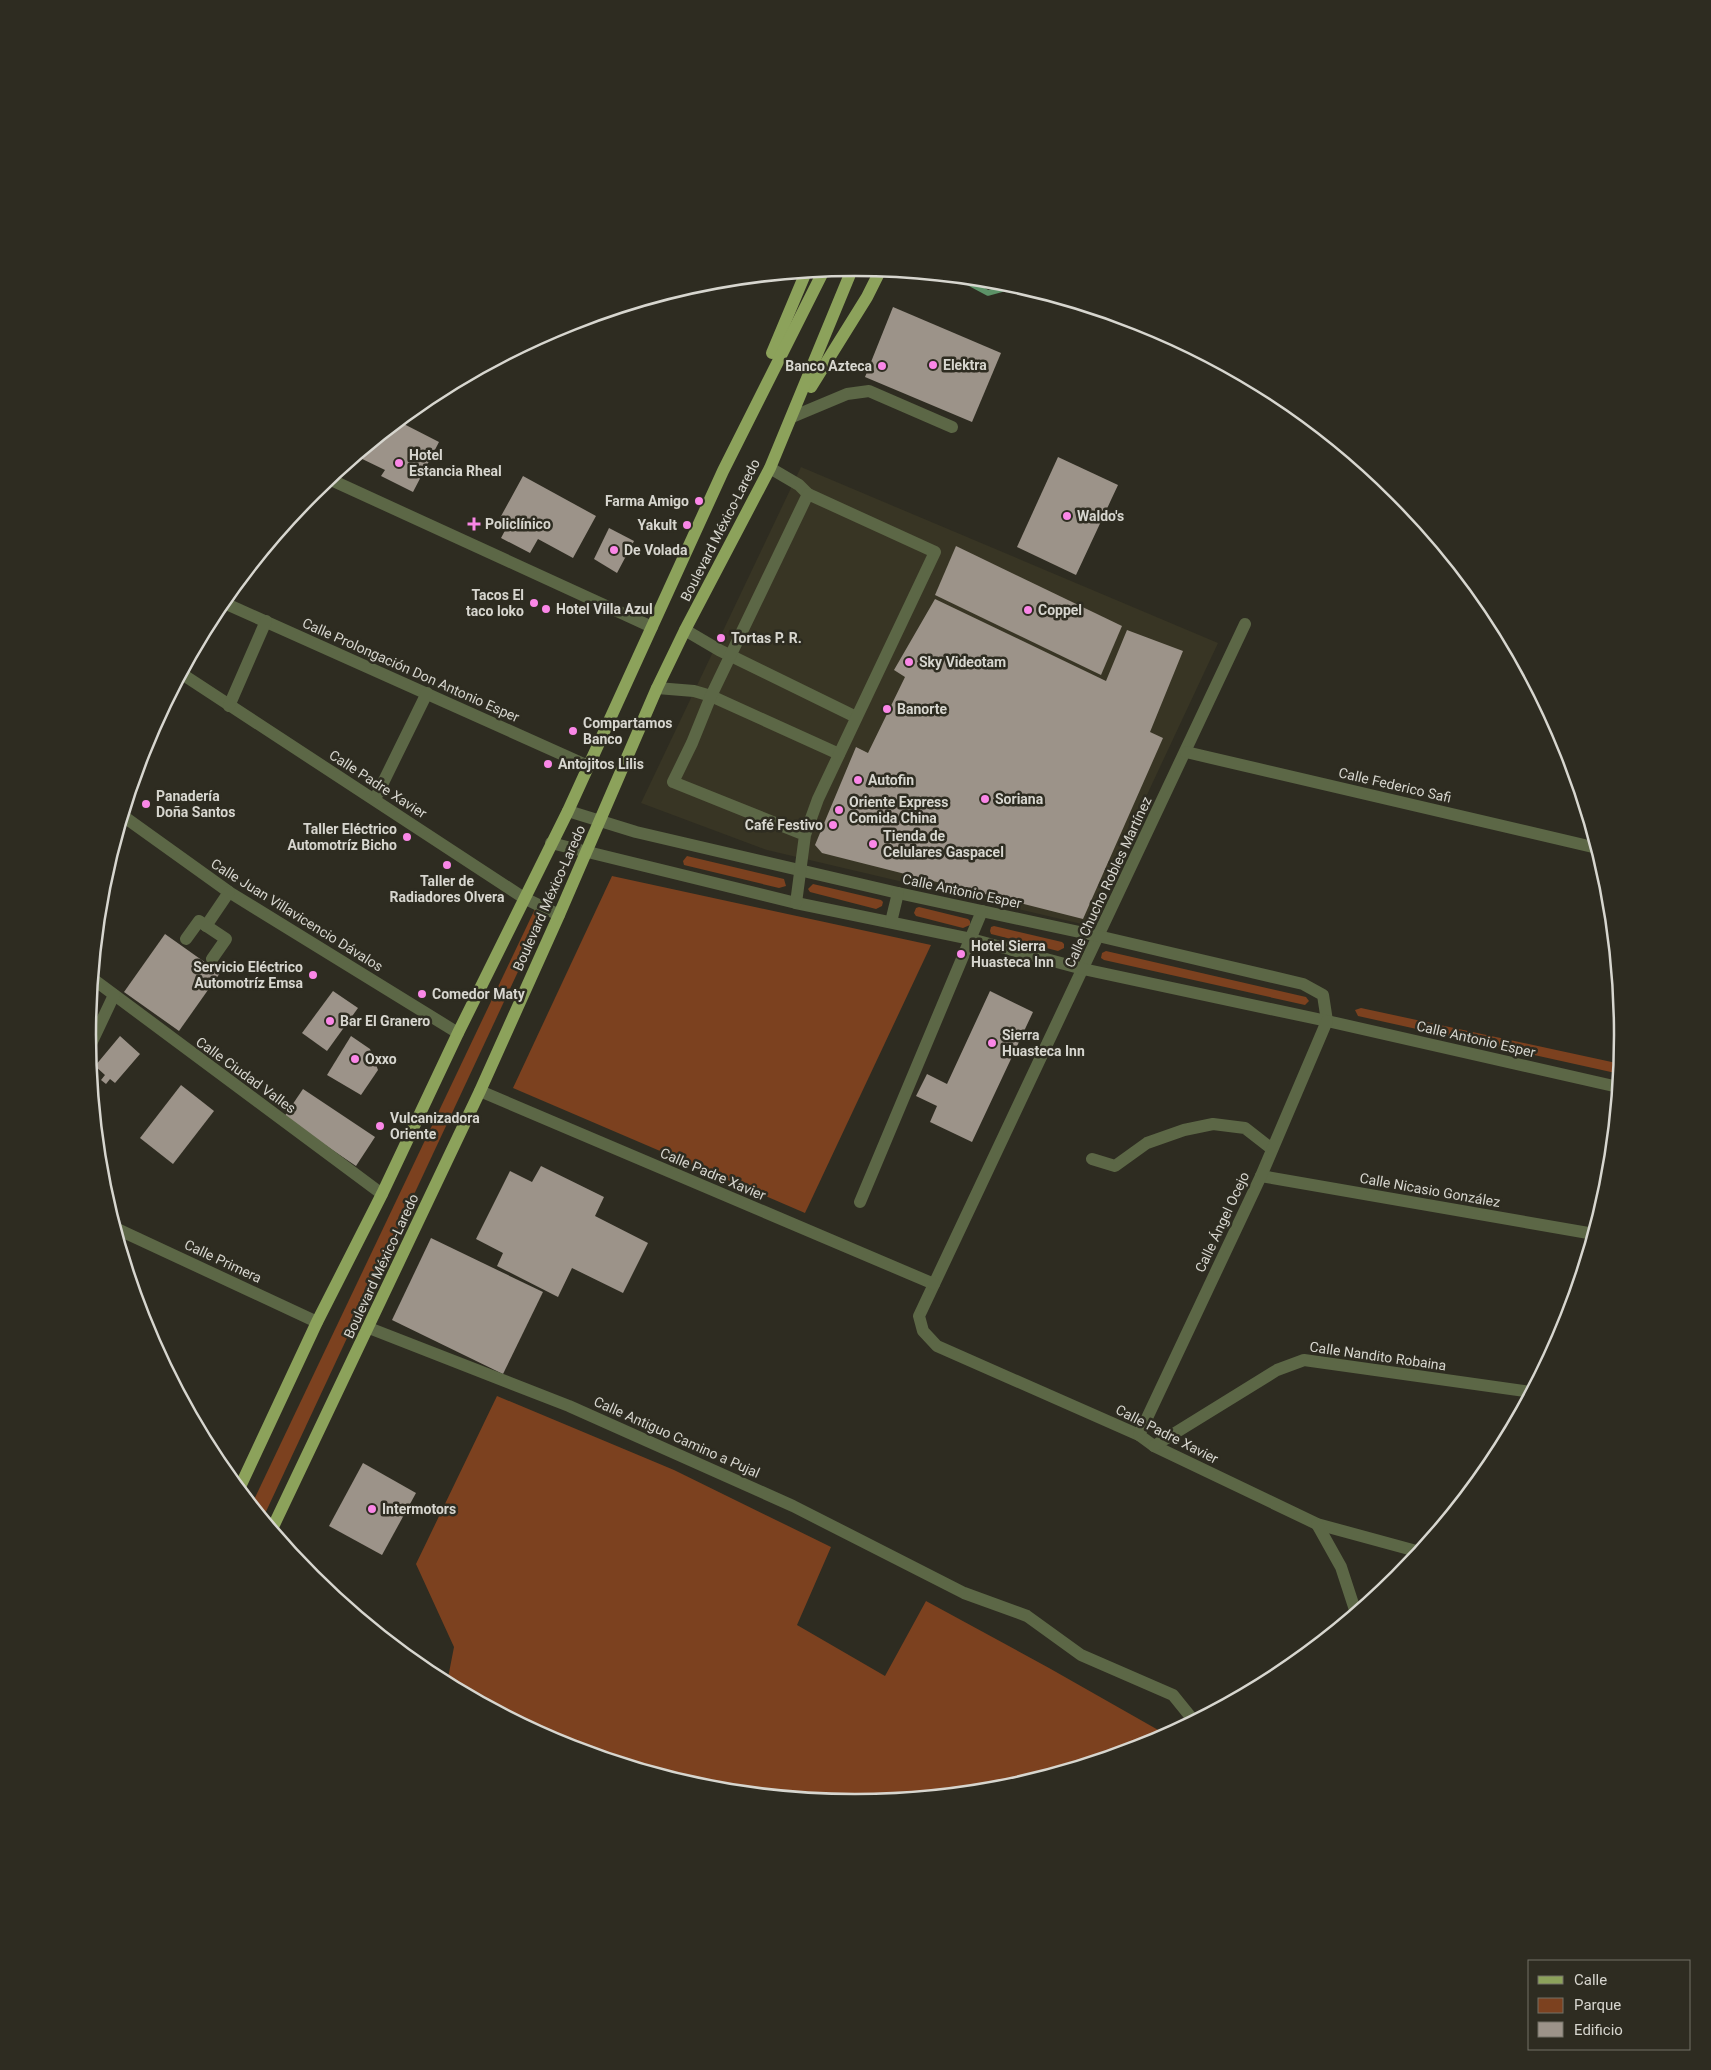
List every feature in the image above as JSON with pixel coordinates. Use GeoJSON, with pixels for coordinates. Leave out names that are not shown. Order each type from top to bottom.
{"type":"FeatureCollection","features":[{"type":"Feature","properties":{"kind":"main road","name":"Boulevard México-Laredo"},"geometry":{"type":"LineString","coordinates":[[275,1523],[480,1091],[559,915],[657,688],[685,630],[770,468],[849,276]]}},
{"type":"Feature","properties":{"kind":"main road"},"geometry":{"type":"LineString","coordinates":[[792,417],[878,276]]}},
{"type":"Feature","properties":{"kind":"main road"},"geometry":{"type":"LineString","coordinates":[[723,471],[804,277]]}},
{"type":"Feature","properties":{"kind":"main road","name":"Boulevard México-Laredo"},"geometry":{"type":"LineString","coordinates":[[242,1482],[458,1033],[568,812],[723,471],[821,277]]}},
{"type":"Feature","properties":{"kind":"street"},"geometry":{"type":"LineString","coordinates":[[792,417],[847,394],[869,391],[952,427]]}},
{"type":"Feature","properties":{"kind":"street"},"geometry":{"type":"LineString","coordinates":[[770,468],[799,485],[808,494],[935,552],[818,799],[805,835],[796,903]]}},
{"type":"Feature","properties":{"kind":"street"},"geometry":{"type":"LineString","coordinates":[[336,482],[652,627]]}},
{"type":"Feature","properties":{"kind":"street"},"geometry":{"type":"LineString","coordinates":[[805,835],[672,782],[808,494]]}},
{"type":"Feature","properties":{"kind":"street","name":"Calle Prolongación Don Antonio Esper"},"geometry":{"type":"LineString","coordinates":[[230,605],[588,766]]}},
{"type":"Feature","properties":{"kind":"street"},"geometry":{"type":"LineString","coordinates":[[229,706],[266,620]]}},
{"type":"Feature","properties":{"kind":"street","name":"Calle Chucho Robles Martínez"},"geometry":{"type":"LineString","coordinates":[[919,1316],[1245,624]]}},
{"type":"Feature","properties":{"kind":"street"},"geometry":{"type":"LineString","coordinates":[[685,630],[730,656],[856,717]]}},
{"type":"Feature","properties":{"kind":"street","name":"Calle Padre Xavier"},"geometry":{"type":"LineString","coordinates":[[186,677],[524,898],[559,915]]}},
{"type":"Feature","properties":{"kind":"street"},"geometry":{"type":"LineString","coordinates":[[657,688],[694,691],[711,696],[839,754]]}},
{"type":"Feature","properties":{"kind":"street"},"geometry":{"type":"LineString","coordinates":[[374,799],[427,693]]}},
{"type":"Feature","properties":{"kind":"street","name":"Calle Federico Safi"},"geometry":{"type":"LineString","coordinates":[[1186,752],[1591,847]]}},
{"type":"Feature","properties":{"kind":"street","name":"Calle Antonio Esper"},"geometry":{"type":"LineString","coordinates":[[568,812],[636,832],[1303,984],[1322,995],[1327,1021]]}},
{"type":"Feature","properties":{"kind":"street","name":"Calle Juan Villavicencio Dávalos"},"geometry":{"type":"LineString","coordinates":[[128,820],[229,892],[458,1033]]}},
{"type":"Feature","properties":{"kind":"street","name":"Calle Antonio Esper"},"geometry":{"type":"LineString","coordinates":[[551,843],[585,853],[796,903],[971,939],[1083,969],[1327,1021],[1613,1086]]}},
{"type":"Feature","properties":{"kind":"street"},"geometry":{"type":"LineString","coordinates":[[206,926],[229,892]]}},
{"type":"Feature","properties":{"kind":"street"},"geometry":{"type":"LineString","coordinates":[[891,922],[898,893]]}},
{"type":"Feature","properties":{"kind":"street"},"geometry":{"type":"LineString","coordinates":[[860,1202],[982,911]]}},
{"type":"Feature","properties":{"kind":"street"},"geometry":{"type":"LineString","coordinates":[[186,939],[199,921],[226,940],[212,959]]}},
{"type":"Feature","properties":{"kind":"street","name":"Calle Ciudad Valles"},"geometry":{"type":"LineString","coordinates":[[98,983],[382,1194]]}},
{"type":"Feature","properties":{"kind":"street"},"geometry":{"type":"LineString","coordinates":[[96,1033],[114,995]]}},
{"type":"Feature","properties":{"kind":"street","name":"Calle Ángel Ocejo"},"geometry":{"type":"LineString","coordinates":[[1139,1435],[1260,1176],[1327,1021]]}},
{"type":"Feature","properties":{"kind":"street","name":"Calle Padre Xavier"},"geometry":{"type":"LineString","coordinates":[[480,1091],[934,1284]]}},
{"type":"Feature","properties":{"kind":"street"},"geometry":{"type":"LineString","coordinates":[[1092,1159],[1114,1166],[1147,1143],[1184,1130],[1213,1124],[1245,1128],[1272,1149]]}},
{"type":"Feature","properties":{"kind":"street","name":"Calle Nicasio González"},"geometry":{"type":"LineString","coordinates":[[1260,1176],[1589,1233]]}},
{"type":"Feature","properties":{"kind":"street","name":"Calle Primera"},"geometry":{"type":"LineString","coordinates":[[122,1231],[318,1322]]}},
{"type":"Feature","properties":{"kind":"street","name":"Calle Padre Xavier"},"geometry":{"type":"LineString","coordinates":[[919,1316],[923,1331],[937,1346],[1139,1435],[1154,1446],[1317,1524],[1413,1550]]}},
{"type":"Feature","properties":{"kind":"street","name":"Calle Antiguo Camino a Pujal"},"geometry":{"type":"LineString","coordinates":[[369,1328],[569,1406],[766,1494],[964,1593],[1027,1616],[1080,1654],[1173,1695],[1190,1716]]}},
{"type":"Feature","properties":{"kind":"street","name":"Calle Nandito Robaina"},"geometry":{"type":"LineString","coordinates":[[1154,1446],[1277,1370],[1304,1360],[1525,1391]]}},
{"type":"Feature","properties":{"kind":"street"},"geometry":{"type":"LineString","coordinates":[[1317,1524],[1341,1566],[1354,1607]]}},
{"type":"Feature","properties":{"kind":"shaded area"},"geometry":{"type":"Polygon","coordinates":[[[801,467],[1218,643],[1086,925],[767,850],[641,803],[801,467]]]}},
{"type":"Feature","properties":{"kind":"green space"},"geometry":{"type":"Polygon","coordinates":[[[687,856],[784,879],[786,886],[779,888],[684,865],[683,861],[687,856]]]}},
{"type":"Feature","properties":{"kind":"green space"},"geometry":{"type":"Polygon","coordinates":[[[612,876],[931,945],[805,1213],[513,1088],[612,876]]]}},
{"type":"Feature","properties":{"kind":"green space"},"geometry":{"type":"Polygon","coordinates":[[[813,884],[881,900],[883,902],[882,906],[876,909],[810,892],[808,889],[813,884]]]}},
{"type":"Feature","properties":{"kind":"green space"},"geometry":{"type":"Polygon","coordinates":[[[919,907],[968,919],[970,925],[963,928],[916,916],[914,913],[916,908],[919,907]]]}},
{"type":"Feature","properties":{"kind":"green space"},"geometry":{"type":"Polygon","coordinates":[[[535,909],[543,911],[544,916],[266,1512],[254,1499],[535,909]]]}},
{"type":"Feature","properties":{"kind":"green space"},"geometry":{"type":"Polygon","coordinates":[[[994,926],[1062,942],[1064,948],[1058,951],[991,934],[991,927],[994,926]]]}},
{"type":"Feature","properties":{"kind":"green space"},"geometry":{"type":"Polygon","coordinates":[[[1106,951],[1306,997],[1309,1001],[1305,1005],[1104,960],[1101,958],[1102,953],[1106,951]]]}},
{"type":"Feature","properties":{"kind":"green space"},"geometry":{"type":"Polygon","coordinates":[[[1361,1008],[1614,1062],[1613,1073],[1358,1016],[1355,1010],[1361,1008]]]}},
{"type":"Feature","properties":{"kind":"green space"},"geometry":{"type":"Polygon","coordinates":[[[497,1396],[674,1470],[831,1547],[797,1625],[885,1676],[926,1601],[1159,1730],[1100,1754],[1052,1768],[1004,1780],[955,1788],[905,1793],[806,1793],[756,1788],[707,1780],[611,1754],[565,1736],[520,1716],[476,1693],[448,1675],[454,1647],[416,1564],[497,1396]]]}},
{"type":"Feature","properties":{"kind":"building","name":"Elektra"},"geometry":{"type":"Polygon","coordinates":[[[893,307],[1001,353],[972,422],[865,377],[893,307]]]}},
{"type":"Feature","properties":{"kind":"building","name":"Hotel Estancia Rheal"},"geometry":{"type":"Polygon","coordinates":[[[405,425],[439,442],[413,492],[381,476],[385,470],[362,459],[405,425]]]}},
{"type":"Feature","properties":{"kind":"building","name":"Waldo's"},"geometry":{"type":"Polygon","coordinates":[[[1058,457],[1118,485],[1076,575],[1017,547],[1058,457]]]}},
{"type":"Feature","properties":{"kind":"building"},"geometry":{"type":"Polygon","coordinates":[[[523,476],[596,516],[573,558],[538,539],[530,553],[501,538],[509,523],[500,518],[523,476]]]}},
{"type":"Feature","properties":{"kind":"building","name":"De Volada"},"geometry":{"type":"Polygon","coordinates":[[[609,528],[634,541],[617,573],[594,559],[609,528]]]}},
{"type":"Feature","properties":{"kind":"building","name":"Coppel"},"geometry":{"type":"Polygon","coordinates":[[[956,546],[1122,626],[1101,675],[935,595],[956,546]]]}},
{"type":"Feature","properties":{"kind":"building","name":"Soriana"},"geometry":{"type":"Polygon","coordinates":[[[935,599],[1106,681],[1127,630],[1183,651],[1150,732],[1163,738],[1083,919],[822,853],[815,845],[856,747],[868,753],[905,677],[894,670],[935,599]]]}},
{"type":"Feature","properties":{"kind":"building"},"geometry":{"type":"Polygon","coordinates":[[[165,934],[220,973],[179,1031],[124,992],[165,934]]]}},
{"type":"Feature","properties":{"kind":"building","name":"Bar El Granero"},"geometry":{"type":"Polygon","coordinates":[[[333,991],[358,1008],[327,1051],[302,1033],[333,991]]]}},
{"type":"Feature","properties":{"kind":"building","name":"Sierra Huasteca Inn"},"geometry":{"type":"Polygon","coordinates":[[[990,991],[1033,1012],[972,1142],[930,1122],[937,1106],[916,1096],[927,1074],[947,1084],[990,991]]]}},
{"type":"Feature","properties":{"kind":"building"},"geometry":{"type":"Polygon","coordinates":[[[120,1036],[140,1054],[115,1083],[110,1079],[106,1084],[101,1080],[105,1075],[97,1068],[97,1063],[120,1036]]]}},
{"type":"Feature","properties":{"kind":"building","name":"Oxxo"},"geometry":{"type":"Polygon","coordinates":[[[351,1036],[370,1049],[378,1070],[361,1095],[327,1075],[351,1036]]]}},
{"type":"Feature","properties":{"kind":"building"},"geometry":{"type":"Polygon","coordinates":[[[181,1085],[214,1111],[173,1164],[140,1138],[181,1085]]]}},
{"type":"Feature","properties":{"kind":"building"},"geometry":{"type":"Polygon","coordinates":[[[303,1089],[375,1137],[356,1166],[284,1117],[303,1089]]]}},
{"type":"Feature","properties":{"kind":"building"},"geometry":{"type":"Polygon","coordinates":[[[541,1166],[604,1197],[595,1216],[648,1243],[623,1293],[572,1268],[558,1297],[497,1266],[503,1253],[476,1239],[510,1171],[532,1182],[541,1166]]]}},
{"type":"Feature","properties":{"kind":"building"},"geometry":{"type":"Polygon","coordinates":[[[431,1238],[543,1292],[503,1374],[392,1320],[431,1238]]]}},
{"type":"Feature","properties":{"kind":"building","name":"Intermotors"},"geometry":{"type":"Polygon","coordinates":[[[363,1463],[416,1493],[382,1555],[329,1526],[363,1463]]]}},
{"type":"Feature","properties":{"kind":"waterway"},"geometry":{"type":"LineString","coordinates":[[973,285],[988,293],[1001,289]]}},
{"type":"Feature","properties":{"kind":"place","name":"Elektra"},"geometry":{"type":"Point","coordinates":[933,365]}},
{"type":"Feature","properties":{"kind":"place","name":"Banco Azteca"},"geometry":{"type":"Point","coordinates":[882,366]}},
{"type":"Feature","properties":{"kind":"place","name":"Hotel Estancia Rheal"},"geometry":{"type":"Point","coordinates":[399,463]}},
{"type":"Feature","properties":{"kind":"place","name":"Farma Amigo"},"geometry":{"type":"Point","coordinates":[699,501]}},
{"type":"Feature","properties":{"kind":"place","name":"Waldo's"},"geometry":{"type":"Point","coordinates":[1067,516]}},
{"type":"Feature","properties":{"kind":"place","name":"Policlínico"},"geometry":{"type":"Point","coordinates":[474,524]}},
{"type":"Feature","properties":{"kind":"place","name":"Yakult"},"geometry":{"type":"Point","coordinates":[687,525]}},
{"type":"Feature","properties":{"kind":"place","name":"De Volada"},"geometry":{"type":"Point","coordinates":[614,550]}},
{"type":"Feature","properties":{"kind":"place","name":"Tacos El taco loko"},"geometry":{"type":"Point","coordinates":[534,603]}},
{"type":"Feature","properties":{"kind":"place","name":"Hotel Villa Azul"},"geometry":{"type":"Point","coordinates":[546,609]}},
{"type":"Feature","properties":{"kind":"place","name":"Coppel"},"geometry":{"type":"Point","coordinates":[1028,610]}},
{"type":"Feature","properties":{"kind":"place","name":"Tortas P. R."},"geometry":{"type":"Point","coordinates":[721,638]}},
{"type":"Feature","properties":{"kind":"place","name":"Sky Videotam"},"geometry":{"type":"Point","coordinates":[909,662]}},
{"type":"Feature","properties":{"kind":"place","name":"Banorte"},"geometry":{"type":"Point","coordinates":[887,709]}},
{"type":"Feature","properties":{"kind":"place","name":"Compartamos Banco"},"geometry":{"type":"Point","coordinates":[573,731]}},
{"type":"Feature","properties":{"kind":"place","name":"Antojitos Lilis"},"geometry":{"type":"Point","coordinates":[548,764]}},
{"type":"Feature","properties":{"kind":"place","name":"Autofin"},"geometry":{"type":"Point","coordinates":[858,780]}},
{"type":"Feature","properties":{"kind":"place","name":"Soriana"},"geometry":{"type":"Point","coordinates":[985,799]}},
{"type":"Feature","properties":{"kind":"place","name":"Panadería Doña Santos"},"geometry":{"type":"Point","coordinates":[146,804]}},
{"type":"Feature","properties":{"kind":"place","name":"Oriente Express Comida China"},"geometry":{"type":"Point","coordinates":[839,810]}},
{"type":"Feature","properties":{"kind":"place","name":"Café Festivo"},"geometry":{"type":"Point","coordinates":[833,825]}},
{"type":"Feature","properties":{"kind":"place","name":"Taller Eléctrico Automotríz Bicho"},"geometry":{"type":"Point","coordinates":[407,837]}},
{"type":"Feature","properties":{"kind":"place","name":"Tienda de Celulares Gaspacel"},"geometry":{"type":"Point","coordinates":[873,844]}},
{"type":"Feature","properties":{"kind":"place","name":"Taller de Radiadores Olvera"},"geometry":{"type":"Point","coordinates":[447,865]}},
{"type":"Feature","properties":{"kind":"place","name":"Hotel Sierra Huasteca Inn"},"geometry":{"type":"Point","coordinates":[961,954]}},
{"type":"Feature","properties":{"kind":"place","name":"Servicio Eléctrico Automotríz Emsa"},"geometry":{"type":"Point","coordinates":[313,975]}},
{"type":"Feature","properties":{"kind":"place","name":"Comedor Maty"},"geometry":{"type":"Point","coordinates":[422,994]}},
{"type":"Feature","properties":{"kind":"place","name":"Bar El Granero"},"geometry":{"type":"Point","coordinates":[330,1021]}},
{"type":"Feature","properties":{"kind":"place","name":"Sierra Huasteca Inn"},"geometry":{"type":"Point","coordinates":[992,1043]}},
{"type":"Feature","properties":{"kind":"place","name":"Oxxo"},"geometry":{"type":"Point","coordinates":[355,1059]}},
{"type":"Feature","properties":{"kind":"place","name":"Vulcanizadora Oriente"},"geometry":{"type":"Point","coordinates":[380,1126]}},
{"type":"Feature","properties":{"kind":"place","name":"Intermotors"},"geometry":{"type":"Point","coordinates":[372,1509]}}]}
